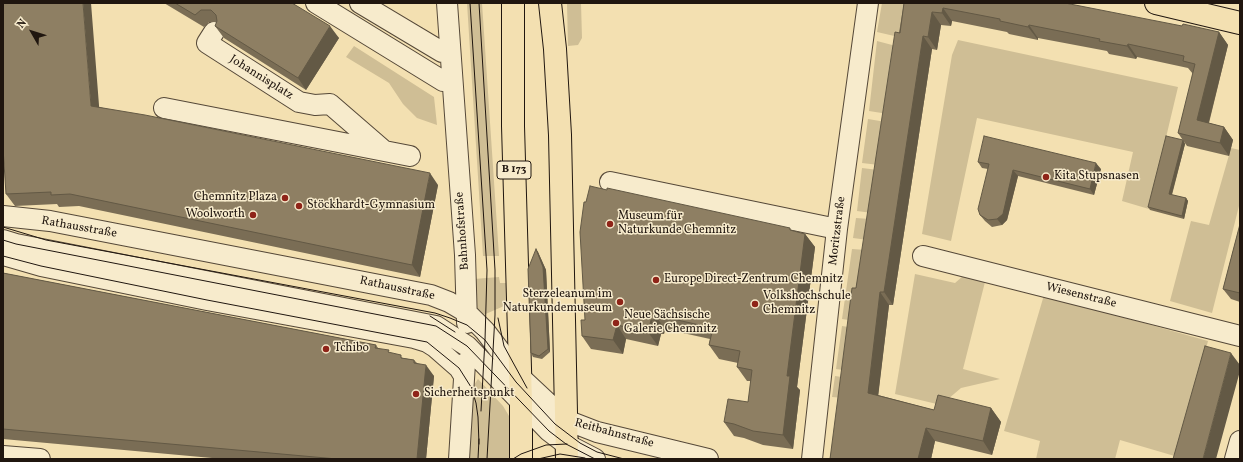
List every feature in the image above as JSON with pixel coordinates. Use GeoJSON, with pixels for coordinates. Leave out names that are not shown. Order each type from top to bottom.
{"type":"FeatureCollection","features":[{"type":"Feature","properties":{"kind":"main road","name":"B 173"},"geometry":{"type":"LineString","coordinates":[[513,3],[513,126],[521,403],[521,459]]}},
{"type":"Feature","properties":{"kind":"main road"},"geometry":{"type":"LineString","coordinates":[[550,3],[555,49],[560,135],[566,452]]}},
{"type":"Feature","properties":{"kind":"main road"},"geometry":{"type":"LineString","coordinates":[[1156,3],[1240,23]]}},
{"type":"Feature","properties":{"kind":"street"},"geometry":{"type":"LineString","coordinates":[[316,3],[443,81]]}},
{"type":"Feature","properties":{"kind":"street"},"geometry":{"type":"LineString","coordinates":[[360,3],[442,52]]}},
{"type":"Feature","properties":{"kind":"street","name":"Bahnhofstraße"},"geometry":{"type":"LineString","coordinates":[[447,3],[465,255],[466,346],[459,459]]}},
{"type":"Feature","properties":{"kind":"street","name":"Moritzstraße"},"geometry":{"type":"LineString","coordinates":[[812,459],[837,229],[868,3]]}},
{"type":"Feature","properties":{"kind":"street","name":"Johannisplatz"},"geometry":{"type":"LineString","coordinates":[[214,32],[207,44],[299,102],[315,105],[330,104],[383,150]]}},
{"type":"Feature","properties":{"kind":"street"},"geometry":{"type":"LineString","coordinates":[[164,108],[410,156]]}},
{"type":"Feature","properties":{"kind":"street"},"geometry":{"type":"LineString","coordinates":[[610,182],[837,229]]}},
{"type":"Feature","properties":{"kind":"street","name":"Rathausstraße"},"geometry":{"type":"LineString","coordinates":[[3,216],[50,221],[417,292],[449,302],[466,312]]}},
{"type":"Feature","properties":{"kind":"street","name":"Rathausstraße"},"geometry":{"type":"LineString","coordinates":[[3,227],[46,240],[412,310],[466,312]]}},
{"type":"Feature","properties":{"kind":"street"},"geometry":{"type":"LineString","coordinates":[[3,240],[16,244],[428,323],[436,326],[466,346],[549,431],[566,452],[595,459]]}},
{"type":"Feature","properties":{"kind":"street"},"geometry":{"type":"LineString","coordinates":[[3,255],[41,266],[427,342],[449,358],[464,376]]}},
{"type":"Feature","properties":{"kind":"street","name":"Wiesenstraße"},"geometry":{"type":"LineString","coordinates":[[923,256],[1240,336]]}},
{"type":"Feature","properties":{"kind":"street"},"geometry":{"type":"LineString","coordinates":[[466,312],[485,331],[520,377],[566,420]]}},
{"type":"Feature","properties":{"kind":"street","name":"Reitbahnstraße"},"geometry":{"type":"LineString","coordinates":[[566,420],[597,432],[708,459]]}},
{"type":"Feature","properties":{"kind":"street"},"geometry":{"type":"LineString","coordinates":[[1235,459],[1240,441]]}},
{"type":"Feature","properties":{"kind":"street"},"geometry":{"type":"LineString","coordinates":[[3,456],[40,459]]}},
{"type":"Feature","properties":{"kind":"shaded area"},"geometry":{"type":"Polygon","coordinates":[[[467,3],[482,3],[499,256],[483,256],[467,3]]]}},
{"type":"Feature","properties":{"kind":"shaded area"},"geometry":{"type":"Polygon","coordinates":[[[567,3],[581,3],[582,38],[578,45],[568,46],[567,3]]]}},
{"type":"Feature","properties":{"kind":"shaded area"},"geometry":{"type":"Polygon","coordinates":[[[882,3],[908,3],[903,38],[877,32],[882,3]]]}},
{"type":"Feature","properties":{"kind":"shaded area"},"geometry":{"type":"Polygon","coordinates":[[[958,40],[1178,87],[1149,209],[1122,201],[1133,152],[977,118],[951,241],[922,234],[952,55],[958,40]]]}},
{"type":"Feature","properties":{"kind":"shaded area"},"geometry":{"type":"Polygon","coordinates":[[[877,41],[896,46],[888,114],[869,111],[877,41]]]}},
{"type":"Feature","properties":{"kind":"shaded area"},"geometry":{"type":"Polygon","coordinates":[[[354,46],[434,97],[437,125],[417,118],[403,104],[389,83],[346,57],[354,46]]]}},
{"type":"Feature","properties":{"kind":"shaded area"},"geometry":{"type":"Polygon","coordinates":[[[868,119],[886,122],[879,165],[862,163],[868,119]]]}},
{"type":"Feature","properties":{"kind":"shaded area"},"geometry":{"type":"Polygon","coordinates":[[[1231,148],[1240,150],[1240,202],[1212,313],[1170,301],[1191,221],[1209,225],[1231,148]]]}},
{"type":"Feature","properties":{"kind":"shaded area"},"geometry":{"type":"Polygon","coordinates":[[[862,168],[878,170],[872,213],[857,211],[862,168]]]}},
{"type":"Feature","properties":{"kind":"shaded area"},"geometry":{"type":"Polygon","coordinates":[[[856,218],[870,219],[868,240],[853,238],[856,218]]]}},
{"type":"Feature","properties":{"kind":"shaded area"},"geometry":{"type":"Polygon","coordinates":[[[852,249],[866,250],[855,321],[842,319],[852,249]]]}},
{"type":"Feature","properties":{"kind":"shaded area"},"geometry":{"type":"Polygon","coordinates":[[[915,274],[955,283],[963,276],[985,282],[963,369],[1000,379],[961,388],[941,405],[895,394],[915,274]]]}},
{"type":"Feature","properties":{"kind":"shaded area"},"geometry":{"type":"Polygon","coordinates":[[[499,277],[500,283],[509,283],[506,302],[504,306],[481,316],[476,310],[474,279],[499,277]]]}},
{"type":"Feature","properties":{"kind":"shaded area"},"geometry":{"type":"Polygon","coordinates":[[[1044,295],[1208,341],[1178,457],[1120,440],[1115,459],[1036,459],[1040,441],[1004,431],[1044,295]]]}},
{"type":"Feature","properties":{"kind":"shaded area"},"geometry":{"type":"Polygon","coordinates":[[[842,326],[855,328],[849,371],[836,369],[842,326]]]}},
{"type":"Feature","properties":{"kind":"shaded area"},"geometry":{"type":"Polygon","coordinates":[[[835,376],[848,378],[844,398],[832,397],[835,376]]]}},
{"type":"Feature","properties":{"kind":"shaded area"},"geometry":{"type":"Polygon","coordinates":[[[478,379],[503,406],[512,421],[511,459],[469,459],[474,385],[478,379]]]}},
{"type":"Feature","properties":{"kind":"building"},"geometry":{"type":"Polygon","coordinates":[[[3,3],[83,3],[91,106],[145,115],[430,173],[412,265],[70,194],[51,195],[51,192],[6,194],[3,148],[3,3]]]}},
{"type":"Feature","properties":{"kind":"building"},"geometry":{"type":"Polygon","coordinates":[[[175,3],[292,3],[330,26],[298,78],[215,26],[217,21],[216,15],[211,10],[201,10],[195,15],[175,3]]]}},
{"type":"Feature","properties":{"kind":"building"},"geometry":{"type":"Polygon","coordinates":[[[904,3],[1065,3],[1219,32],[1197,120],[1224,127],[1220,143],[1178,133],[1195,64],[1183,61],[1184,56],[1128,44],[1127,46],[1099,41],[1100,39],[1029,25],[1028,27],[1000,21],[1000,19],[943,8],[942,13],[932,12],[928,37],[923,36],[884,292],[880,292],[868,393],[934,410],[938,395],[991,408],[983,441],[926,428],[918,459],[830,459],[852,288],[856,288],[895,32],[900,33],[904,3]]]}},
{"type":"Feature","properties":{"kind":"building"},"geometry":{"type":"Polygon","coordinates":[[[984,136],[1096,163],[1090,189],[1013,170],[1003,214],[997,219],[988,220],[980,215],[978,209],[989,164],[978,162],[984,136]]]}},
{"type":"Feature","properties":{"kind":"building"},"geometry":{"type":"Polygon","coordinates":[[[1166,136],[1183,140],[1169,194],[1186,198],[1182,216],[1148,207],[1166,136]]]}},
{"type":"Feature","properties":{"kind":"building"},"geometry":{"type":"Polygon","coordinates":[[[590,186],[607,190],[607,188],[790,228],[790,230],[805,234],[787,376],[790,376],[783,435],[753,431],[724,422],[728,399],[748,402],[752,370],[737,367],[740,351],[709,345],[713,328],[655,315],[654,320],[651,320],[648,332],[617,325],[613,340],[582,336],[581,320],[585,320],[580,232],[584,202],[586,202],[590,186]]]}},
{"type":"Feature","properties":{"kind":"building"},"geometry":{"type":"Polygon","coordinates":[[[1240,224],[1240,293],[1223,289],[1240,224]]]}},
{"type":"Feature","properties":{"kind":"building"},"geometry":{"type":"Polygon","coordinates":[[[536,249],[543,267],[548,349],[539,356],[531,353],[528,269],[536,249]]]}},
{"type":"Feature","properties":{"kind":"building"},"geometry":{"type":"Polygon","coordinates":[[[3,273],[376,345],[375,348],[389,350],[388,352],[401,355],[401,358],[414,360],[414,363],[426,365],[417,459],[337,459],[3,429],[3,273]]]}},
{"type":"Feature","properties":{"kind":"building"},"geometry":{"type":"Polygon","coordinates":[[[1205,346],[1231,353],[1203,459],[1173,459],[1205,346]]]}},
{"type":"Feature","properties":{"kind":"tram line"},"geometry":{"type":"LineString","coordinates":[[470,3],[487,270],[481,411]]}},
{"type":"Feature","properties":{"kind":"tram line"},"geometry":{"type":"LineString","coordinates":[[479,3],[495,270],[495,315],[487,459]]}},
{"type":"Feature","properties":{"kind":"tram line"},"geometry":{"type":"LineString","coordinates":[[3,227],[46,240],[435,313],[450,318],[467,325],[485,340],[516,382],[555,424],[580,443],[597,452],[624,459]]}},
{"type":"Feature","properties":{"kind":"tram line"},"geometry":{"type":"LineString","coordinates":[[3,240],[16,244],[436,326],[467,346],[549,431],[566,444],[595,459]]}},
{"type":"Feature","properties":{"kind":"tram line"},"geometry":{"type":"LineString","coordinates":[[3,256],[41,266],[207,300],[427,342],[459,368],[471,387],[476,403],[478,417],[479,444]]}},
{"type":"Feature","properties":{"kind":"tram line"},"geometry":{"type":"LineString","coordinates":[[430,316],[455,332]]}},
{"type":"Feature","properties":{"kind":"tram line"},"geometry":{"type":"LineString","coordinates":[[498,318],[504,346],[527,388]]}},
{"type":"Feature","properties":{"kind":"tram line"},"geometry":{"type":"LineString","coordinates":[[478,459],[479,439]]}},
{"type":"Feature","properties":{"kind":"tram line"},"geometry":{"type":"LineString","coordinates":[[513,459],[521,454],[546,445],[567,444]]}},
{"type":"Feature","properties":{"kind":"tram line"},"geometry":{"type":"LineString","coordinates":[[538,459],[560,454],[585,458]]}},
{"type":"Feature","properties":{"kind":"place","name":"Kita Stupsnasen"},"geometry":{"type":"Point","coordinates":[1046,177]}},
{"type":"Feature","properties":{"kind":"place","name":"Chemnitz Plaza"},"geometry":{"type":"Point","coordinates":[285,198]}},
{"type":"Feature","properties":{"kind":"place","name":"Stöckhardt-Gymnasium"},"geometry":{"type":"Point","coordinates":[299,206]}},
{"type":"Feature","properties":{"kind":"place","name":"Woolworth"},"geometry":{"type":"Point","coordinates":[253,215]}},
{"type":"Feature","properties":{"kind":"place","name":"Museum für Naturkunde Chemnitz"},"geometry":{"type":"Point","coordinates":[610,224]}},
{"type":"Feature","properties":{"kind":"place","name":"Europe Direct-Zentrum Chemnitz"},"geometry":{"type":"Point","coordinates":[656,280]}},
{"type":"Feature","properties":{"kind":"place","name":"Sterzeleanum im Naturkundemuseum"},"geometry":{"type":"Point","coordinates":[620,302]}},
{"type":"Feature","properties":{"kind":"place","name":"Volkshochschule Chemnitz"},"geometry":{"type":"Point","coordinates":[755,304]}},
{"type":"Feature","properties":{"kind":"place","name":"Neue Sächsische Galerie Chemnitz"},"geometry":{"type":"Point","coordinates":[616,323]}},
{"type":"Feature","properties":{"kind":"place","name":"Tchibo"},"geometry":{"type":"Point","coordinates":[326,349]}},
{"type":"Feature","properties":{"kind":"place","name":"Sicherheitspunkt"},"geometry":{"type":"Point","coordinates":[416,394]}}]}
